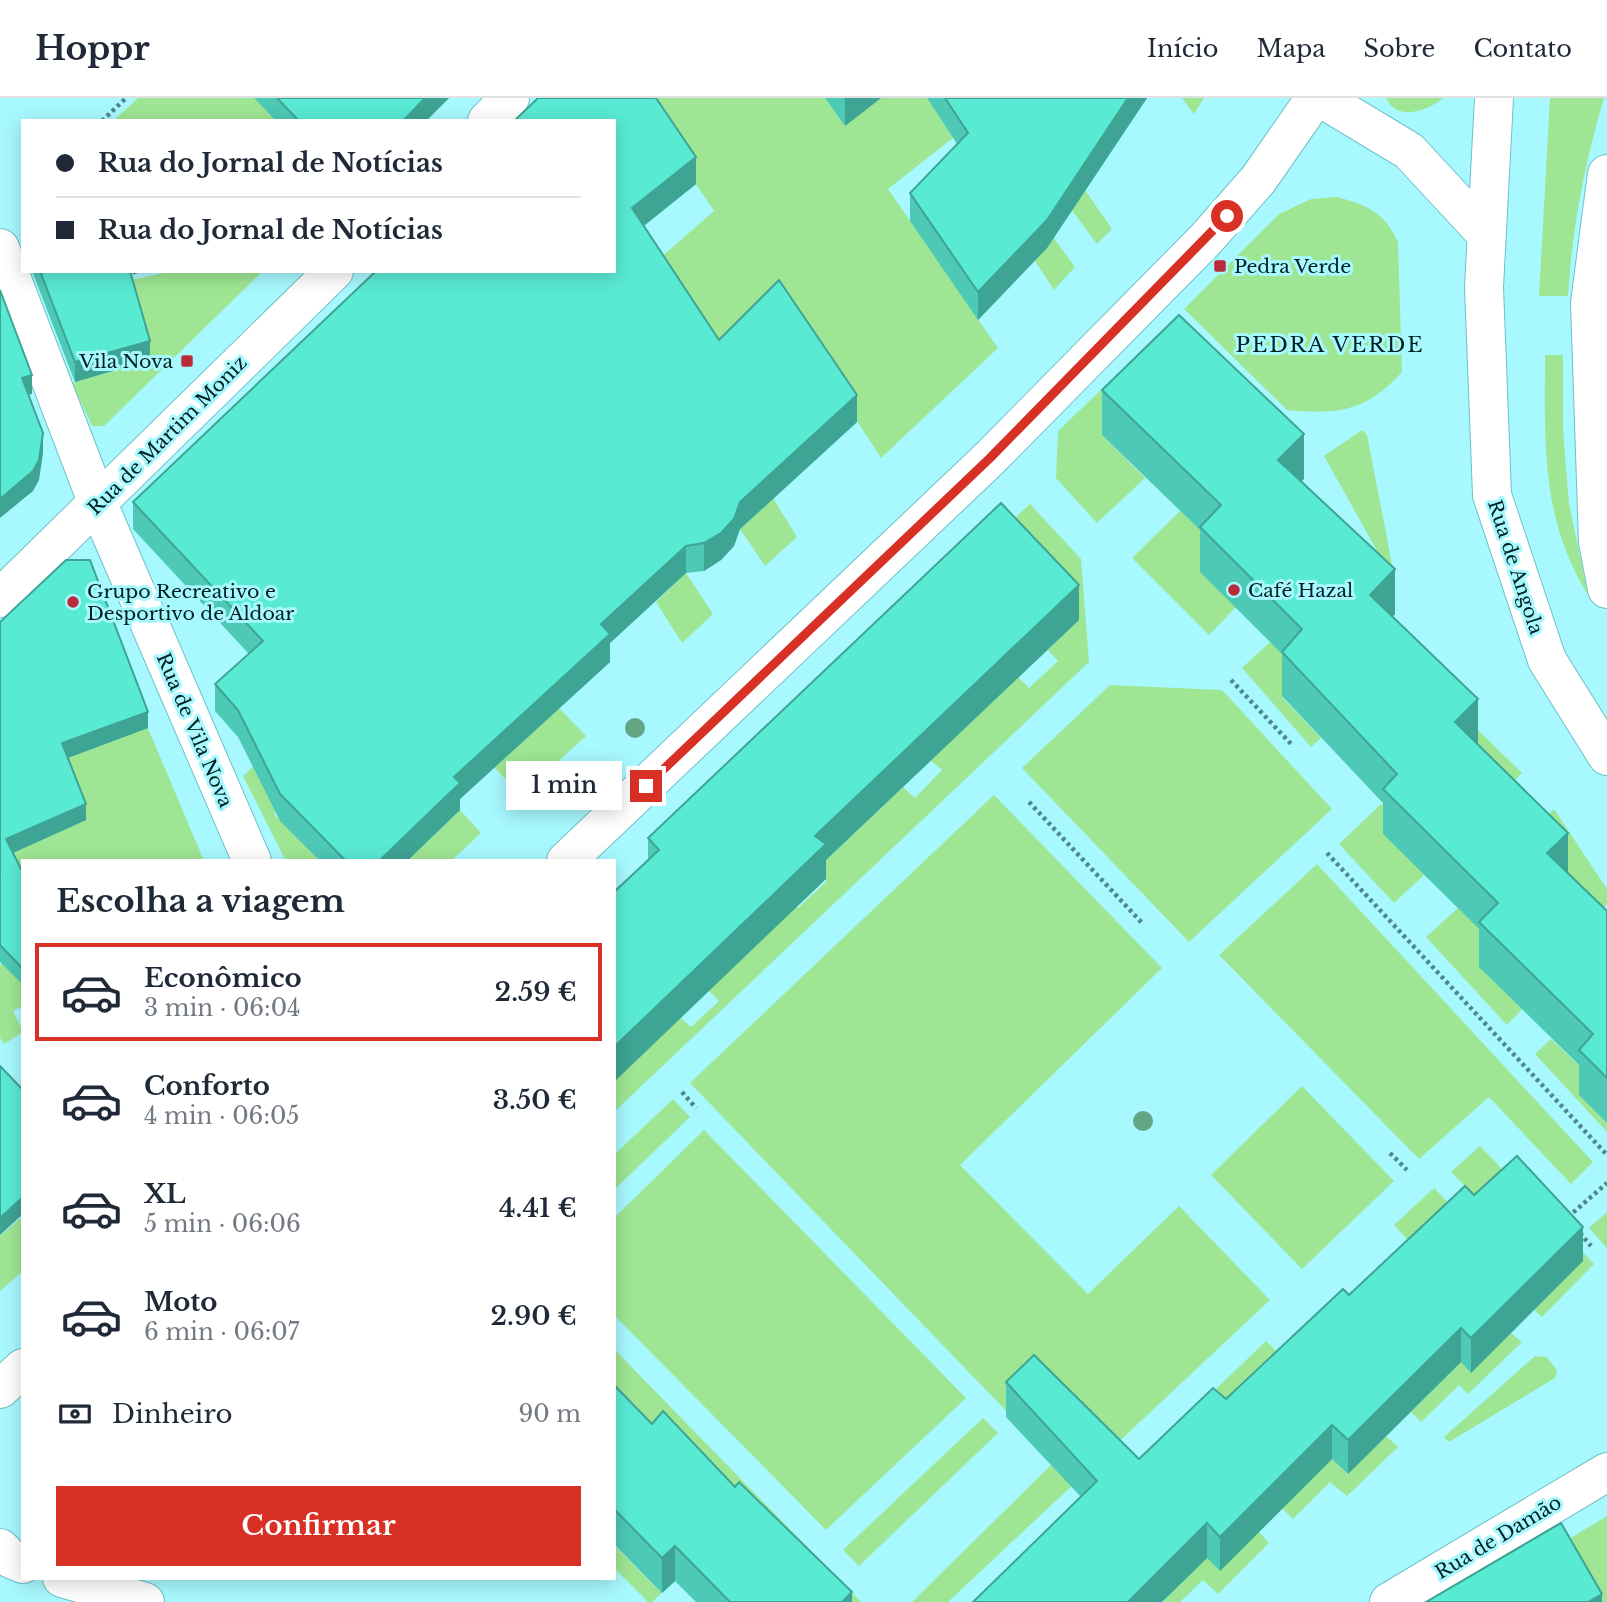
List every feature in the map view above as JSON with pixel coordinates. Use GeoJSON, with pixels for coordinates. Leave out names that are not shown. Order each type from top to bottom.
{"type":"FeatureCollection","features":[{"type":"Feature","properties":{"kind":"street"},"geometry":{"type":"LineString","coordinates":[[489,119],[510,98]]}},
{"type":"Feature","properties":{"kind":"street"},"geometry":{"type":"LineString","coordinates":[[568,859],[990,458],[1206,239],[1258,180],[1315,98]]}},
{"type":"Feature","properties":{"kind":"street"},"geometry":{"type":"LineString","coordinates":[[1321,98],[1409,151],[1486,234]]}},
{"type":"Feature","properties":{"kind":"street","name":"Rua de Angola"},"geometry":{"type":"LineString","coordinates":[[1494,98],[1485,287],[1492,495],[1547,660],[1607,757]]}},
{"type":"Feature","properties":{"kind":"street"},"geometry":{"type":"LineString","coordinates":[[1607,174],[1590,303],[1598,542],[1607,589]]}},
{"type":"Feature","properties":{"kind":"street","name":"Rua de Vila Nova"},"geometry":{"type":"LineString","coordinates":[[0,248],[98,504],[251,859]]}},
{"type":"Feature","properties":{"kind":"street","name":"Rua de Martim Moniz"},"geometry":{"type":"LineString","coordinates":[[0,598],[332,273]]}},
{"type":"Feature","properties":{"kind":"street"},"geometry":{"type":"LineString","coordinates":[[0,1389],[21,1370]]}},
{"type":"Feature","properties":{"kind":"street","name":"Rua de Damão"},"geometry":{"type":"LineString","coordinates":[[1389,1602],[1607,1472]]}},
{"type":"Feature","properties":{"kind":"street"},"geometry":{"type":"LineString","coordinates":[[0,1548],[10,1559],[21,1563]]}},
{"type":"Feature","properties":{"kind":"street"},"geometry":{"type":"LineString","coordinates":[[69,1580],[145,1602]]}},
{"type":"Feature","properties":{"kind":"path"},"geometry":{"type":"LineString","coordinates":[[104,119],[126,98]]}},
{"type":"Feature","properties":{"kind":"path"},"geometry":{"type":"LineString","coordinates":[[113,278],[132,273]]}},
{"type":"Feature","properties":{"kind":"path"},"geometry":{"type":"LineString","coordinates":[[1231,680],[1292,745]]}},
{"type":"Feature","properties":{"kind":"path"},"geometry":{"type":"LineString","coordinates":[[1028,802],[1143,924]]}},
{"type":"Feature","properties":{"kind":"path"},"geometry":{"type":"LineString","coordinates":[[1327,853],[1607,1155]]}},
{"type":"Feature","properties":{"kind":"path"},"geometry":{"type":"LineString","coordinates":[[682,1092],[696,1108]]}},
{"type":"Feature","properties":{"kind":"path"},"geometry":{"type":"LineString","coordinates":[[1390,1153],[1407,1170]]}},
{"type":"Feature","properties":{"kind":"path"},"geometry":{"type":"LineString","coordinates":[[1567,1217],[1607,1183]]}},
{"type":"Feature","properties":{"kind":"path"},"geometry":{"type":"LineString","coordinates":[[1560,1208],[1591,1246]]}},
{"type":"Feature","properties":{"kind":"green space"},"geometry":{"type":"Polygon","coordinates":[[[138,98],[254,98],[274,119],[115,119],[138,98]]]}},
{"type":"Feature","properties":{"kind":"green space"},"geometry":{"type":"Polygon","coordinates":[[[638,98],[825,98],[845,126],[881,98],[927,98],[953,138],[888,189],[998,348],[881,458],[857,421],[719,367],[651,266],[714,211],[638,98]]]}},
{"type":"Feature","properties":{"kind":"green space"},"geometry":{"type":"Polygon","coordinates":[[[1182,98],[1204,98],[1194,114],[1182,98]]]}},
{"type":"Feature","properties":{"kind":"green space"},"geometry":{"type":"Polygon","coordinates":[[[1386,98],[1443,98],[1421,110],[1405,112],[1397,110],[1386,98]]]}},
{"type":"Feature","properties":{"kind":"green space"},"geometry":{"type":"Polygon","coordinates":[[[1550,98],[1604,98],[1580,196],[1568,296],[1539,296],[1550,98]]]}},
{"type":"Feature","properties":{"kind":"green space"},"geometry":{"type":"Polygon","coordinates":[[[1032,113],[1112,229],[1097,244],[1011,129],[1032,113]]]}},
{"type":"Feature","properties":{"kind":"green space"},"geometry":{"type":"Polygon","coordinates":[[[987,146],[1075,267],[1054,290],[1035,261],[987,146]]]}},
{"type":"Feature","properties":{"kind":"green space"},"geometry":{"type":"Polygon","coordinates":[[[1337,197],[1366,207],[1381,217],[1398,242],[1402,372],[1376,395],[1350,407],[1322,412],[1287,410],[1184,309],[1279,214],[1311,199],[1337,197]]]}},
{"type":"Feature","properties":{"kind":"green space"},"geometry":{"type":"Polygon","coordinates":[[[164,273],[261,273],[104,426],[92,426],[72,383],[149,360],[127,281],[164,273]]]}},
{"type":"Feature","properties":{"kind":"green space"},"geometry":{"type":"Polygon","coordinates":[[[1165,329],[1102,435],[1145,478],[1097,523],[1056,478],[1058,431],[1165,329]]]}},
{"type":"Feature","properties":{"kind":"green space"},"geometry":{"type":"Polygon","coordinates":[[[1545,355],[1563,355],[1563,430],[1569,504],[1588,595],[1572,566],[1553,508],[1546,449],[1545,355]]]}},
{"type":"Feature","properties":{"kind":"green space"},"geometry":{"type":"Polygon","coordinates":[[[1362,430],[1367,435],[1392,564],[1386,567],[1324,456],[1362,430]]]}},
{"type":"Feature","properties":{"kind":"green space"},"geometry":{"type":"Polygon","coordinates":[[[773,498],[797,537],[765,566],[740,529],[773,498]]]}},
{"type":"Feature","properties":{"kind":"green space"},"geometry":{"type":"Polygon","coordinates":[[[1030,504],[1081,559],[1089,662],[616,1110],[616,1079],[680,1017],[691,1027],[719,1001],[709,991],[786,897],[798,908],[827,881],[815,871],[903,787],[915,798],[942,770],[930,760],[1018,677],[1029,688],[1058,661],[1048,650],[1079,620],[968,561],[1030,504]]]}},
{"type":"Feature","properties":{"kind":"green space"},"geometry":{"type":"Polygon","coordinates":[[[1180,511],[1221,550],[1236,607],[1209,635],[1132,558],[1180,511]]]}},
{"type":"Feature","properties":{"kind":"green space"},"geometry":{"type":"Polygon","coordinates":[[[686,573],[713,614],[682,643],[656,602],[686,573]]]}},
{"type":"Feature","properties":{"kind":"green space"},"geometry":{"type":"Polygon","coordinates":[[[1270,642],[1302,674],[1282,697],[1321,738],[1311,747],[1242,668],[1270,642]]]}},
{"type":"Feature","properties":{"kind":"green space"},"geometry":{"type":"Polygon","coordinates":[[[1110,685],[1222,690],[1332,809],[1189,942],[1022,768],[1110,685]]]}},
{"type":"Feature","properties":{"kind":"green space"},"geometry":{"type":"Polygon","coordinates":[[[559,708],[586,736],[521,795],[494,767],[559,708]]]}},
{"type":"Feature","properties":{"kind":"green space"},"geometry":{"type":"Polygon","coordinates":[[[371,719],[274,814],[318,859],[285,859],[243,776],[297,726],[371,719]]]}},
{"type":"Feature","properties":{"kind":"green space"},"geometry":{"type":"Polygon","coordinates":[[[48,723],[148,728],[203,859],[21,859],[21,915],[0,857],[48,723]]]}},
{"type":"Feature","properties":{"kind":"green space"},"geometry":{"type":"Polygon","coordinates":[[[1473,725],[1522,773],[1492,804],[1455,767],[1473,725]]]}},
{"type":"Feature","properties":{"kind":"green space"},"geometry":{"type":"Polygon","coordinates":[[[994,795],[1162,968],[960,1165],[1088,1294],[1179,1206],[1270,1300],[948,1602],[912,1602],[1051,1465],[1059,1474],[1013,1418],[690,1083],[994,795]]]}},
{"type":"Feature","properties":{"kind":"green space"},"geometry":{"type":"Polygon","coordinates":[[[1381,804],[1397,819],[1424,875],[1394,903],[1339,844],[1381,804]]]}},
{"type":"Feature","properties":{"kind":"green space"},"geometry":{"type":"Polygon","coordinates":[[[1554,809],[1607,889],[1607,904],[1580,929],[1526,837],[1554,809]]]}},
{"type":"Feature","properties":{"kind":"green space"},"geometry":{"type":"Polygon","coordinates":[[[460,810],[481,833],[453,859],[409,859],[460,810]]]}},
{"type":"Feature","properties":{"kind":"green space"},"geometry":{"type":"Polygon","coordinates":[[[1317,864],[1593,1162],[1571,1184],[1489,1097],[1419,1159],[1219,955],[1317,864]]]}},
{"type":"Feature","properties":{"kind":"green space"},"geometry":{"type":"Polygon","coordinates":[[[1458,908],[1498,947],[1480,967],[1522,1009],[1507,1025],[1426,937],[1458,908]]]}},
{"type":"Feature","properties":{"kind":"green space"},"geometry":{"type":"Polygon","coordinates":[[[21,952],[21,1007],[13,1011],[21,1033],[4,1044],[0,1038],[0,965],[21,952]]]}},
{"type":"Feature","properties":{"kind":"green space"},"geometry":{"type":"Polygon","coordinates":[[[1551,1039],[1593,1079],[1579,1095],[1607,1123],[1607,1132],[1535,1054],[1551,1039]]]}},
{"type":"Feature","properties":{"kind":"green space"},"geometry":{"type":"Polygon","coordinates":[[[1302,1086],[1394,1181],[1302,1269],[1211,1175],[1302,1086]]]}},
{"type":"Feature","properties":{"kind":"green space"},"geometry":{"type":"Polygon","coordinates":[[[673,1099],[690,1117],[616,1188],[616,1153],[673,1099]]]}},
{"type":"Feature","properties":{"kind":"green space"},"geometry":{"type":"Polygon","coordinates":[[[704,1130],[966,1398],[826,1530],[616,1317],[616,1216],[704,1130]]]}},
{"type":"Feature","properties":{"kind":"green space"},"geometry":{"type":"Polygon","coordinates":[[[1480,1146],[1594,1264],[1542,1317],[1534,1310],[1582,1261],[1492,1213],[1451,1172],[1480,1146]]]}},
{"type":"Feature","properties":{"kind":"green space"},"geometry":{"type":"Polygon","coordinates":[[[1434,1188],[1465,1220],[1434,1269],[1394,1225],[1434,1188]]]}},
{"type":"Feature","properties":{"kind":"green space"},"geometry":{"type":"Polygon","coordinates":[[[1607,1212],[1607,1248],[1589,1228],[1607,1212]]]}},
{"type":"Feature","properties":{"kind":"green space"},"geometry":{"type":"Polygon","coordinates":[[[21,1218],[21,1273],[0,1291],[0,1236],[21,1218]]]}},
{"type":"Feature","properties":{"kind":"green space"},"geometry":{"type":"Polygon","coordinates":[[[1511,1333],[1522,1342],[1468,1394],[1459,1385],[1421,1422],[1411,1412],[1461,1362],[1511,1333]]]}},
{"type":"Feature","properties":{"kind":"green space"},"geometry":{"type":"Polygon","coordinates":[[[1266,1341],[1302,1376],[1170,1433],[1266,1341]]]}},
{"type":"Feature","properties":{"kind":"green space"},"geometry":{"type":"Polygon","coordinates":[[[616,1351],[861,1602],[827,1602],[616,1421],[616,1351]]]}},
{"type":"Feature","properties":{"kind":"green space"},"geometry":{"type":"Polygon","coordinates":[[[1535,1356],[1547,1357],[1557,1370],[1555,1378],[1449,1442],[1444,1437],[1535,1356]]]}},
{"type":"Feature","properties":{"kind":"green space"},"geometry":{"type":"Polygon","coordinates":[[[983,1418],[998,1433],[859,1566],[843,1550],[983,1418]]]}},
{"type":"Feature","properties":{"kind":"green space"},"geometry":{"type":"Polygon","coordinates":[[[1386,1436],[1398,1447],[1347,1496],[1330,1482],[1293,1519],[1282,1508],[1332,1459],[1348,1474],[1386,1436]]]}},
{"type":"Feature","properties":{"kind":"green space"},"geometry":{"type":"Polygon","coordinates":[[[1607,1516],[1607,1602],[1581,1602],[1488,1588],[1607,1516]]]}},
{"type":"Feature","properties":{"kind":"green space"},"geometry":{"type":"Polygon","coordinates":[[[1259,1532],[1269,1543],[1218,1594],[1203,1580],[1180,1602],[1163,1602],[1207,1557],[1220,1571],[1259,1532]]]}},
{"type":"Feature","properties":{"kind":"green space"},"geometry":{"type":"Polygon","coordinates":[[[616,1547],[662,1593],[652,1602],[648,1602],[616,1570],[616,1547]]]}},
{"type":"Feature","properties":{"kind":"building"},"geometry":{"type":"Polygon","coordinates":[[[277,98],[425,98],[405,119],[297,119],[277,98]]]}},
{"type":"Feature","properties":{"kind":"building"},"geometry":{"type":"Polygon","coordinates":[[[538,98],[656,98],[696,157],[632,208],[719,340],[779,280],[857,395],[740,502],[734,519],[721,533],[704,543],[686,546],[601,624],[610,634],[454,777],[460,783],[381,859],[344,859],[280,794],[238,710],[215,684],[263,641],[133,502],[374,273],[616,273],[616,119],[516,119],[538,98]]]}},
{"type":"Feature","properties":{"kind":"building"},"geometry":{"type":"Polygon","coordinates":[[[945,98],[1128,98],[1047,220],[978,292],[910,193],[968,133],[945,98]]]}},
{"type":"Feature","properties":{"kind":"building"},"geometry":{"type":"Polygon","coordinates":[[[41,273],[131,273],[150,341],[75,362],[41,273]]]}},
{"type":"Feature","properties":{"kind":"building"},"geometry":{"type":"Polygon","coordinates":[[[0,290],[32,375],[22,378],[43,433],[39,460],[33,471],[0,499],[0,290]]]}},
{"type":"Feature","properties":{"kind":"building"},"geometry":{"type":"Polygon","coordinates":[[[1179,315],[1304,434],[1278,460],[1395,569],[1370,595],[1478,699],[1455,722],[1568,833],[1547,853],[1607,911],[1607,1078],[1579,1050],[1593,1034],[1479,922],[1498,903],[1383,789],[1397,774],[1282,652],[1302,629],[1200,527],[1221,505],[1102,390],[1179,315]]]}},
{"type":"Feature","properties":{"kind":"building"},"geometry":{"type":"Polygon","coordinates":[[[1001,503],[1079,585],[815,836],[826,844],[616,1045],[616,890],[659,850],[648,838],[1001,503]]]}},
{"type":"Feature","properties":{"kind":"building"},"geometry":{"type":"Polygon","coordinates":[[[66,560],[90,560],[148,712],[62,743],[86,804],[6,839],[21,869],[21,967],[0,945],[0,622],[66,560]]]}},
{"type":"Feature","properties":{"kind":"building"},"geometry":{"type":"Polygon","coordinates":[[[0,1066],[21,1088],[21,1199],[0,1218],[0,1066]]]}},
{"type":"Feature","properties":{"kind":"building"},"geometry":{"type":"Polygon","coordinates":[[[1517,1156],[1583,1227],[1471,1338],[1461,1328],[1348,1440],[1332,1425],[1220,1537],[1207,1523],[1128,1602],[973,1602],[1097,1481],[1006,1382],[1034,1355],[1139,1459],[1213,1388],[1226,1399],[1343,1289],[1349,1295],[1465,1186],[1474,1195],[1517,1156]]]}},
{"type":"Feature","properties":{"kind":"building"},"geometry":{"type":"Polygon","coordinates":[[[616,1387],[652,1424],[663,1411],[735,1487],[739,1482],[852,1592],[842,1602],[730,1602],[675,1546],[662,1558],[616,1511],[616,1387]]]}},
{"type":"Feature","properties":{"kind":"building"},"geometry":{"type":"Polygon","coordinates":[[[1561,1523],[1602,1594],[1588,1602],[1426,1602],[1561,1523]]]}},
{"type":"Feature","properties":{"kind":"place","name":"Pedra Verde"},"geometry":{"type":"Point","coordinates":[1220,266]}},
{"type":"Feature","properties":{"kind":"place","name":"Vila Nova"},"geometry":{"type":"Point","coordinates":[187,361]}},
{"type":"Feature","properties":{"kind":"place","name":"Café Hazal"},"geometry":{"type":"Point","coordinates":[1234,590]}},
{"type":"Feature","properties":{"kind":"place","name":"Grupo Recreativo e Desportivo de Aldoar"},"geometry":{"type":"Point","coordinates":[73,602]}},
{"type":"Feature","properties":{"kind":"district","name":"PEDRA VERDE"},"geometry":{"type":"Point","coordinates":[1330,345]}},
{"type":"Feature","properties":{"kind":"route"},"geometry":{"type":"LineString","coordinates":[[646,786],[990,458],[1227,216]]}}]}
